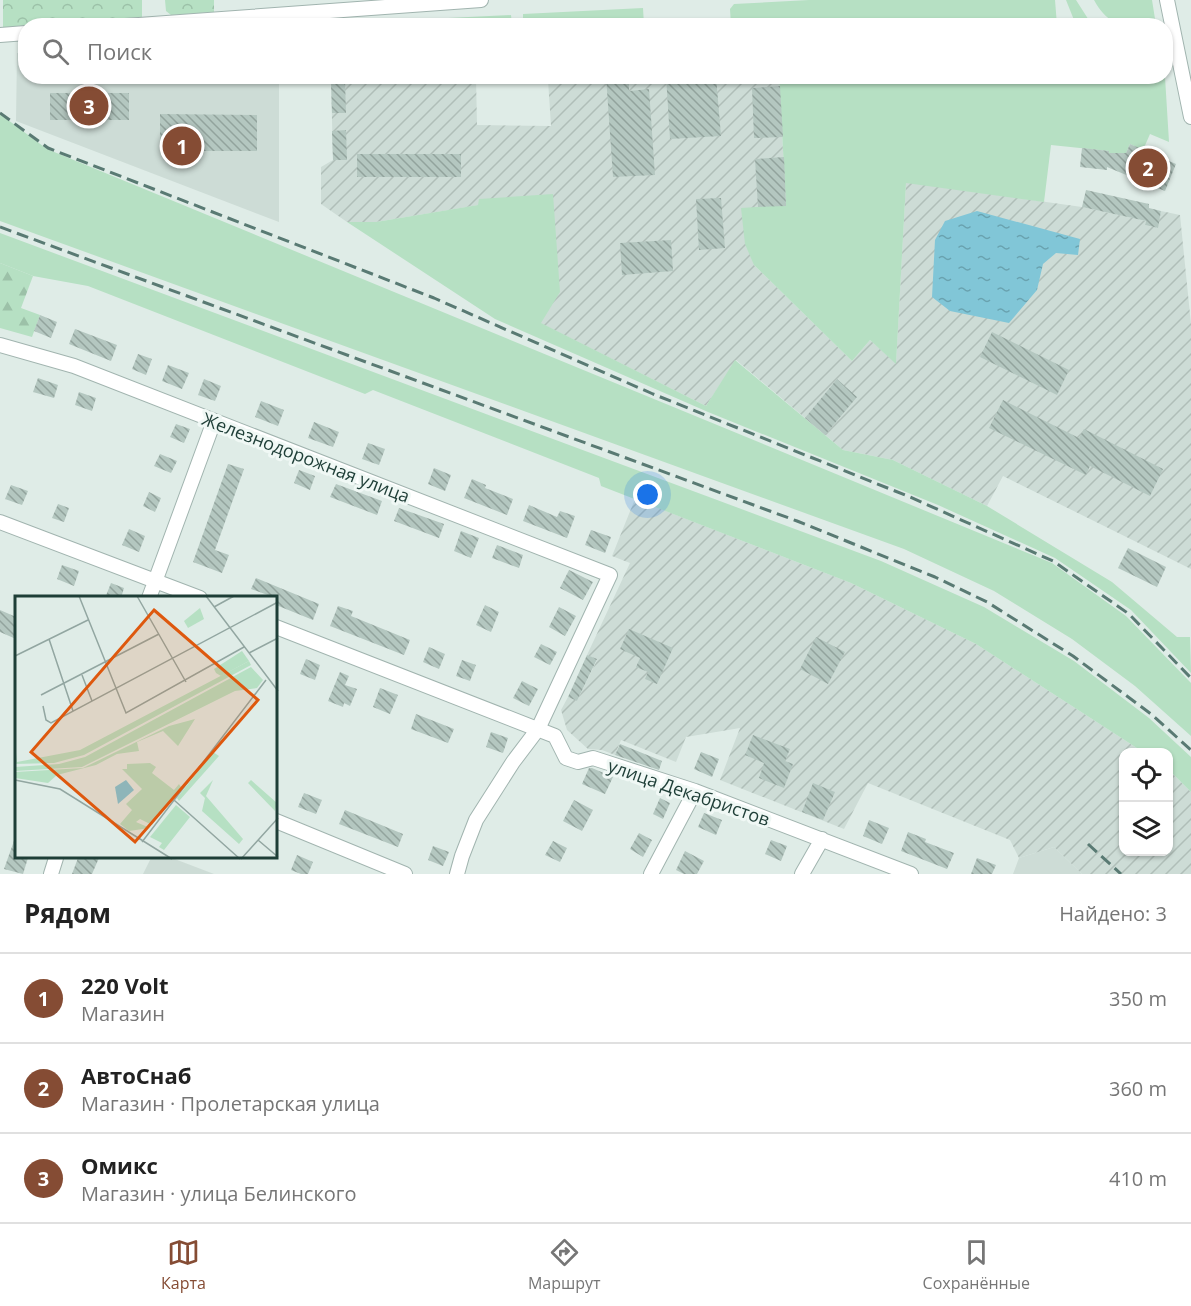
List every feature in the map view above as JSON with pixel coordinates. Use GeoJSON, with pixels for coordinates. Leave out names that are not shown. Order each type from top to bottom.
{"type":"FeatureCollection","features":[{"type":"Feature","properties":{"kind":"street"},"geometry":{"type":"LineString","coordinates":[[235,18],[481,0]]}},
{"type":"Feature","properties":{"kind":"street"},"geometry":{"type":"LineString","coordinates":[[1167,0],[1171,18]]}},
{"type":"Feature","properties":{"kind":"street"},"geometry":{"type":"LineString","coordinates":[[1173,29],[1191,117]]}},
{"type":"Feature","properties":{"kind":"street"},"geometry":{"type":"LineString","coordinates":[[0,35],[18,34]]}},
{"type":"Feature","properties":{"kind":"street","name":"Железнодорожная улица"},"geometry":{"type":"LineString","coordinates":[[0,345],[74,366],[610,575],[538,729]]}},
{"type":"Feature","properties":{"kind":"street"},"geometry":{"type":"LineString","coordinates":[[150,596],[214,421]]}},
{"type":"Feature","properties":{"kind":"street"},"geometry":{"type":"LineString","coordinates":[[0,522],[195,596]]}},
{"type":"Feature","properties":{"kind":"street","name":"улица Декабристов"},"geometry":{"type":"LineString","coordinates":[[278,628],[555,736],[566,758],[578,762],[593,759],[695,791],[911,874]]}},
{"type":"Feature","properties":{"kind":"street"},"geometry":{"type":"LineString","coordinates":[[457,874],[476,820],[513,762],[538,729]]}},
{"type":"Feature","properties":{"kind":"street"},"geometry":{"type":"LineString","coordinates":[[651,874],[695,791]]}},
{"type":"Feature","properties":{"kind":"street"},"geometry":{"type":"LineString","coordinates":[[278,822],[405,874]]}},
{"type":"Feature","properties":{"kind":"street"},"geometry":{"type":"LineString","coordinates":[[802,874],[822,839]]}},
{"type":"Feature","properties":{"kind":"street"},"geometry":{"type":"LineString","coordinates":[[51,874],[56,859]]}},
{"type":"Feature","properties":{"kind":"shaded area"},"geometry":{"type":"Polygon","coordinates":[[[17,53],[18,84],[279,84],[279,222],[16,121],[17,53]]]}},
{"type":"Feature","properties":{"kind":"shaded area"},"geometry":{"type":"Polygon","coordinates":[[[331,84],[476,84],[477,125],[551,126],[548,84],[779,84],[786,206],[754,265],[852,361],[870,340],[896,363],[906,182],[1082,207],[1146,221],[1145,225],[1157,228],[1161,211],[1180,215],[1191,324],[1191,569],[1003,476],[987,506],[893,460],[843,450],[736,360],[706,406],[540,323],[479,199],[479,205],[376,222],[347,222],[321,204],[321,167],[333,160],[331,84]]]}},
{"type":"Feature","properties":{"kind":"shaded area"},"geometry":{"type":"Polygon","coordinates":[[[635,499],[851,583],[976,644],[1137,748],[1119,748],[1119,856],[1173,856],[1173,774],[1191,792],[1191,874],[1082,874],[1054,847],[1019,858],[1010,840],[868,783],[844,829],[720,780],[740,728],[686,737],[676,762],[621,740],[615,755],[602,750],[588,749],[567,730],[561,710],[568,697],[577,701],[597,660],[587,655],[630,563],[612,556],[635,499]]]}},
{"type":"Feature","properties":{"kind":"shaded area"},"geometry":{"type":"Polygon","coordinates":[[[1054,847],[1082,874],[1013,874],[1019,858],[1054,847]]]}},
{"type":"Feature","properties":{"kind":"shaded area"},"geometry":{"type":"Polygon","coordinates":[[[150,859],[175,859],[214,874],[143,874],[150,859]]]}},
{"type":"Feature","properties":{"kind":"green space"},"geometry":{"type":"Polygon","coordinates":[[[3,0],[142,0],[142,17],[18,18],[18,27],[3,28],[3,0]]]}},
{"type":"Feature","properties":{"kind":"green space"},"geometry":{"type":"Polygon","coordinates":[[[165,0],[214,0],[214,12],[171,15],[166,11],[165,0]]]}},
{"type":"Feature","properties":{"kind":"green space"},"geometry":{"type":"Polygon","coordinates":[[[809,0],[1055,0],[1056,18],[731,18],[730,9],[734,4],[809,0]]]}},
{"type":"Feature","properties":{"kind":"green space"},"geometry":{"type":"Polygon","coordinates":[[[1066,0],[1076,0],[1088,18],[1073,18],[1066,0]]]}},
{"type":"Feature","properties":{"kind":"green space"},"geometry":{"type":"Polygon","coordinates":[[[1094,0],[1152,0],[1155,18],[1109,18],[1094,0]]]}},
{"type":"Feature","properties":{"kind":"green space"},"geometry":{"type":"Polygon","coordinates":[[[643,8],[644,18],[523,18],[523,14],[643,8]]]}},
{"type":"Feature","properties":{"kind":"green space"},"geometry":{"type":"Polygon","coordinates":[[[511,15],[511,18],[449,18],[511,15]]]}},
{"type":"Feature","properties":{"kind":"green space"},"geometry":{"type":"Polygon","coordinates":[[[779,84],[1165,84],[1169,142],[1150,134],[1143,150],[1130,144],[1126,153],[1109,153],[1109,151],[1051,145],[1044,202],[906,183],[896,364],[870,340],[852,361],[754,265],[745,244],[741,208],[786,205],[779,84]]]}},
{"type":"Feature","properties":{"kind":"green space"},"geometry":{"type":"Polygon","coordinates":[[[0,114],[47,149],[1052,563],[1126,616],[1191,683],[1191,736],[1135,686],[1072,639],[994,591],[904,549],[0,221],[0,114]]]}},
{"type":"Feature","properties":{"kind":"green space"},"geometry":{"type":"Polygon","coordinates":[[[553,194],[560,292],[541,323],[706,406],[735,360],[843,450],[893,460],[987,506],[1112,582],[1177,637],[1190,637],[1191,673],[1131,610],[1055,558],[938,505],[708,412],[495,319],[347,222],[376,222],[478,205],[479,199],[553,194]]]}},
{"type":"Feature","properties":{"kind":"green space"},"geometry":{"type":"Polygon","coordinates":[[[0,233],[881,561],[984,607],[1074,661],[1149,718],[1191,757],[1191,792],[1173,774],[1173,748],[1137,748],[976,644],[851,583],[601,486],[599,478],[373,390],[365,394],[88,286],[33,276],[0,263],[0,233]]]}},
{"type":"Feature","properties":{"kind":"green space"},"geometry":{"type":"Polygon","coordinates":[[[0,263],[33,276],[21,308],[40,315],[32,337],[0,328],[0,263]]]}},
{"type":"Feature","properties":{"kind":"water"},"geometry":{"type":"Polygon","coordinates":[[[977,211],[1080,239],[1078,255],[1056,253],[1043,264],[1037,290],[1009,323],[950,311],[932,297],[935,240],[945,221],[977,211]]]}},
{"type":"Feature","properties":{"kind":"building"},"geometry":{"type":"Polygon","coordinates":[[[331,84],[345,84],[346,113],[332,113],[331,84]]]}},
{"type":"Feature","properties":{"kind":"building"},"geometry":{"type":"Polygon","coordinates":[[[607,84],[629,84],[629,91],[649,89],[655,175],[613,177],[607,84]]]}},
{"type":"Feature","properties":{"kind":"building"},"geometry":{"type":"Polygon","coordinates":[[[667,84],[717,84],[721,136],[670,139],[667,84]]]}},
{"type":"Feature","properties":{"kind":"building"},"geometry":{"type":"Polygon","coordinates":[[[780,86],[783,137],[754,138],[752,88],[780,86]]]}},
{"type":"Feature","properties":{"kind":"building"},"geometry":{"type":"Polygon","coordinates":[[[50,93],[129,93],[129,120],[50,120],[50,93]]]}},
{"type":"Feature","properties":{"kind":"building"},"geometry":{"type":"Polygon","coordinates":[[[160,114],[257,115],[257,151],[160,151],[160,114]]]}},
{"type":"Feature","properties":{"kind":"building"},"geometry":{"type":"Polygon","coordinates":[[[346,130],[347,160],[333,160],[332,131],[346,130]]]}},
{"type":"Feature","properties":{"kind":"building"},"geometry":{"type":"Polygon","coordinates":[[[1130,144],[1176,164],[1165,191],[1107,167],[1107,170],[1080,167],[1082,148],[1109,151],[1109,153],[1126,153],[1130,144]]]}},
{"type":"Feature","properties":{"kind":"building"},"geometry":{"type":"Polygon","coordinates":[[[357,154],[461,154],[461,177],[357,177],[357,154]]]}},
{"type":"Feature","properties":{"kind":"building"},"geometry":{"type":"Polygon","coordinates":[[[784,157],[786,206],[758,207],[755,159],[784,157]]]}},
{"type":"Feature","properties":{"kind":"building"},"geometry":{"type":"Polygon","coordinates":[[[1086,190],[1149,204],[1149,208],[1161,211],[1158,228],[1145,225],[1146,221],[1082,207],[1086,190]]]}},
{"type":"Feature","properties":{"kind":"building"},"geometry":{"type":"Polygon","coordinates":[[[721,198],[725,248],[699,250],[696,199],[721,198]]]}},
{"type":"Feature","properties":{"kind":"building"},"geometry":{"type":"Polygon","coordinates":[[[671,240],[673,271],[622,275],[620,243],[671,240]]]}},
{"type":"Feature","properties":{"kind":"building"},"geometry":{"type":"Polygon","coordinates":[[[40,315],[57,322],[51,338],[34,331],[40,315]]]}},
{"type":"Feature","properties":{"kind":"building"},"geometry":{"type":"Polygon","coordinates":[[[75,329],[117,345],[111,361],[69,344],[75,329]]]}},
{"type":"Feature","properties":{"kind":"building"},"geometry":{"type":"Polygon","coordinates":[[[992,332],[1069,370],[1057,395],[980,357],[992,332]]]}},
{"type":"Feature","properties":{"kind":"building"},"geometry":{"type":"Polygon","coordinates":[[[138,354],[152,359],[146,375],[132,369],[138,354]]]}},
{"type":"Feature","properties":{"kind":"building"},"geometry":{"type":"Polygon","coordinates":[[[168,365],[189,373],[182,389],[162,381],[168,365]]]}},
{"type":"Feature","properties":{"kind":"building"},"geometry":{"type":"Polygon","coordinates":[[[38,378],[58,385],[54,398],[33,392],[38,378]]]}},
{"type":"Feature","properties":{"kind":"building"},"geometry":{"type":"Polygon","coordinates":[[[204,379],[221,386],[215,401],[198,395],[204,379]]]}},
{"type":"Feature","properties":{"kind":"building"},"geometry":{"type":"Polygon","coordinates":[[[837,379],[857,397],[825,435],[805,418],[837,379]]]}},
{"type":"Feature","properties":{"kind":"building"},"geometry":{"type":"Polygon","coordinates":[[[79,392],[96,398],[92,411],[75,405],[79,392]]]}},
{"type":"Feature","properties":{"kind":"building"},"geometry":{"type":"Polygon","coordinates":[[[1003,400],[1079,438],[1084,429],[1163,469],[1150,496],[1090,466],[1086,475],[989,428],[1003,400]]]}},
{"type":"Feature","properties":{"kind":"building"},"geometry":{"type":"Polygon","coordinates":[[[261,401],[284,410],[278,426],[255,417],[261,401]]]}},
{"type":"Feature","properties":{"kind":"building"},"geometry":{"type":"Polygon","coordinates":[[[314,422],[339,432],[333,447],[308,438],[314,422]]]}},
{"type":"Feature","properties":{"kind":"building"},"geometry":{"type":"Polygon","coordinates":[[[176,424],[190,429],[184,443],[170,437],[176,424]]]}},
{"type":"Feature","properties":{"kind":"building"},"geometry":{"type":"Polygon","coordinates":[[[368,443],[385,449],[379,465],[362,459],[368,443]]]}},
{"type":"Feature","properties":{"kind":"building"},"geometry":{"type":"Polygon","coordinates":[[[160,454],[177,461],[171,473],[154,466],[160,454]]]}},
{"type":"Feature","properties":{"kind":"building"},"geometry":{"type":"Polygon","coordinates":[[[228,464],[244,469],[215,550],[229,555],[222,573],[193,562],[228,464]]]}},
{"type":"Feature","properties":{"kind":"building"},"geometry":{"type":"Polygon","coordinates":[[[434,468],[451,475],[445,491],[428,484],[434,468]]]}},
{"type":"Feature","properties":{"kind":"building"},"geometry":{"type":"Polygon","coordinates":[[[299,470],[315,476],[310,490],[294,483],[299,470]]]}},
{"type":"Feature","properties":{"kind":"building"},"geometry":{"type":"Polygon","coordinates":[[[472,479],[486,485],[485,488],[513,499],[507,515],[464,498],[472,479]]]}},
{"type":"Feature","properties":{"kind":"building"},"geometry":{"type":"Polygon","coordinates":[[[336,484],[382,501],[377,515],[330,497],[336,484]]]}},
{"type":"Feature","properties":{"kind":"building"},"geometry":{"type":"Polygon","coordinates":[[[11,485],[28,491],[22,505],[5,499],[11,485]]]}},
{"type":"Feature","properties":{"kind":"building"},"geometry":{"type":"Polygon","coordinates":[[[149,492],[161,498],[155,512],[143,506],[149,492]]]}},
{"type":"Feature","properties":{"kind":"building"},"geometry":{"type":"Polygon","coordinates":[[[58,504],[69,508],[64,522],[52,518],[58,504]]]}},
{"type":"Feature","properties":{"kind":"building"},"geometry":{"type":"Polygon","coordinates":[[[529,505],[557,517],[560,511],[575,516],[567,538],[523,521],[529,505]]]}},
{"type":"Feature","properties":{"kind":"building"},"geometry":{"type":"Polygon","coordinates":[[[399,508],[444,524],[439,538],[394,521],[399,508]]]}},
{"type":"Feature","properties":{"kind":"building"},"geometry":{"type":"Polygon","coordinates":[[[129,529],[145,536],[139,552],[122,545],[129,529]]]}},
{"type":"Feature","properties":{"kind":"building"},"geometry":{"type":"Polygon","coordinates":[[[591,530],[611,537],[605,553],[585,545],[591,530]]]}},
{"type":"Feature","properties":{"kind":"building"},"geometry":{"type":"Polygon","coordinates":[[[461,531],[479,538],[471,558],[454,551],[461,531]]]}},
{"type":"Feature","properties":{"kind":"building"},"geometry":{"type":"Polygon","coordinates":[[[497,545],[523,555],[519,568],[492,558],[497,545]]]}},
{"type":"Feature","properties":{"kind":"building"},"geometry":{"type":"Polygon","coordinates":[[[1128,548],[1166,567],[1157,587],[1118,568],[1128,548]]]}},
{"type":"Feature","properties":{"kind":"building"},"geometry":{"type":"Polygon","coordinates":[[[62,565],[79,571],[74,586],[57,579],[62,565]]]}},
{"type":"Feature","properties":{"kind":"building"},"geometry":{"type":"Polygon","coordinates":[[[569,570],[593,582],[583,600],[560,588],[569,570]]]}},
{"type":"Feature","properties":{"kind":"building"},"geometry":{"type":"Polygon","coordinates":[[[256,578],[319,604],[313,620],[278,606],[278,596],[270,596],[251,589],[256,578]]]}},
{"type":"Feature","properties":{"kind":"building"},"geometry":{"type":"Polygon","coordinates":[[[111,583],[124,588],[122,596],[106,596],[111,583]]]}},
{"type":"Feature","properties":{"kind":"building"},"geometry":{"type":"Polygon","coordinates":[[[485,605],[499,612],[491,632],[476,625],[485,605]]]}},
{"type":"Feature","properties":{"kind":"building"},"geometry":{"type":"Polygon","coordinates":[[[338,606],[353,611],[351,616],[410,640],[404,655],[330,626],[338,606]]]}},
{"type":"Feature","properties":{"kind":"building"},"geometry":{"type":"Polygon","coordinates":[[[559,607],[576,616],[565,636],[549,627],[559,607]]]}},
{"type":"Feature","properties":{"kind":"building"},"geometry":{"type":"Polygon","coordinates":[[[0,610],[15,617],[15,639],[0,632],[0,610]]]}},
{"type":"Feature","properties":{"kind":"building"},"geometry":{"type":"Polygon","coordinates":[[[629,629],[673,648],[657,684],[645,679],[648,672],[636,667],[640,658],[620,649],[629,629]]]}},
{"type":"Feature","properties":{"kind":"building"},"geometry":{"type":"Polygon","coordinates":[[[816,637],[845,652],[828,684],[800,669],[816,637]]]}},
{"type":"Feature","properties":{"kind":"building"},"geometry":{"type":"Polygon","coordinates":[[[541,644],[557,652],[550,665],[534,657],[541,644]]]}},
{"type":"Feature","properties":{"kind":"building"},"geometry":{"type":"Polygon","coordinates":[[[429,647],[445,654],[439,669],[423,662],[429,647]]]}},
{"type":"Feature","properties":{"kind":"building"},"geometry":{"type":"Polygon","coordinates":[[[587,655],[597,659],[577,701],[568,697],[587,655]]]}},
{"type":"Feature","properties":{"kind":"building"},"geometry":{"type":"Polygon","coordinates":[[[306,659],[320,665],[315,680],[300,674],[306,659]]]}},
{"type":"Feature","properties":{"kind":"building"},"geometry":{"type":"Polygon","coordinates":[[[462,660],[476,665],[470,681],[456,676],[462,660]]]}},
{"type":"Feature","properties":{"kind":"building"},"geometry":{"type":"Polygon","coordinates":[[[340,672],[349,676],[345,685],[357,689],[350,706],[344,703],[343,707],[328,701],[340,672]]]}},
{"type":"Feature","properties":{"kind":"building"},"geometry":{"type":"Polygon","coordinates":[[[522,681],[538,689],[529,706],[513,698],[522,681]]]}},
{"type":"Feature","properties":{"kind":"building"},"geometry":{"type":"Polygon","coordinates":[[[380,688],[398,695],[390,714],[373,707],[380,688]]]}},
{"type":"Feature","properties":{"kind":"building"},"geometry":{"type":"Polygon","coordinates":[[[416,714],[454,729],[448,743],[411,729],[416,714]]]}},
{"type":"Feature","properties":{"kind":"building"},"geometry":{"type":"Polygon","coordinates":[[[491,732],[508,738],[503,753],[486,747],[491,732]]]}},
{"type":"Feature","properties":{"kind":"building"},"geometry":{"type":"Polygon","coordinates":[[[753,735],[790,749],[785,761],[793,764],[784,788],[759,778],[764,763],[745,755],[753,735]]]}},
{"type":"Feature","properties":{"kind":"building"},"geometry":{"type":"Polygon","coordinates":[[[620,744],[662,761],[659,770],[615,755],[620,744]]]}},
{"type":"Feature","properties":{"kind":"building"},"geometry":{"type":"Polygon","coordinates":[[[701,752],[719,759],[712,777],[694,769],[701,752]]]}},
{"type":"Feature","properties":{"kind":"building"},"geometry":{"type":"Polygon","coordinates":[[[589,768],[613,777],[605,794],[582,784],[589,768]]]}},
{"type":"Feature","properties":{"kind":"building"},"geometry":{"type":"Polygon","coordinates":[[[813,783],[835,792],[823,820],[802,812],[813,783]]]}},
{"type":"Feature","properties":{"kind":"building"},"geometry":{"type":"Polygon","coordinates":[[[304,793],[322,800],[316,814],[298,807],[304,793]]]}},
{"type":"Feature","properties":{"kind":"building"},"geometry":{"type":"Polygon","coordinates":[[[660,798],[670,803],[663,819],[653,814],[660,798]]]}},
{"type":"Feature","properties":{"kind":"building"},"geometry":{"type":"Polygon","coordinates":[[[574,800],[593,810],[582,831],[563,821],[574,800]]]}},
{"type":"Feature","properties":{"kind":"building"},"geometry":{"type":"Polygon","coordinates":[[[345,810],[403,834],[398,847],[339,824],[345,810]]]}},
{"type":"Feature","properties":{"kind":"building"},"geometry":{"type":"Polygon","coordinates":[[[704,813],[722,820],[716,835],[698,827],[704,813]]]}},
{"type":"Feature","properties":{"kind":"building"},"geometry":{"type":"Polygon","coordinates":[[[869,820],[889,828],[882,844],[863,836],[869,820]]]}},
{"type":"Feature","properties":{"kind":"building"},"geometry":{"type":"Polygon","coordinates":[[[908,832],[926,839],[925,842],[954,853],[947,869],[901,851],[908,832]]]}},
{"type":"Feature","properties":{"kind":"building"},"geometry":{"type":"Polygon","coordinates":[[[639,833],[652,840],[643,857],[630,849],[639,833]]]}},
{"type":"Feature","properties":{"kind":"building"},"geometry":{"type":"Polygon","coordinates":[[[15,838],[15,859],[28,859],[23,874],[4,869],[15,838]]]}},
{"type":"Feature","properties":{"kind":"building"},"geometry":{"type":"Polygon","coordinates":[[[771,840],[787,846],[781,861],[765,854],[771,840]]]}},
{"type":"Feature","properties":{"kind":"building"},"geometry":{"type":"Polygon","coordinates":[[[553,841],[567,848],[560,862],[545,855],[553,841]]]}},
{"type":"Feature","properties":{"kind":"building"},"geometry":{"type":"Polygon","coordinates":[[[433,846],[449,852],[443,866],[428,860],[433,846]]]}},
{"type":"Feature","properties":{"kind":"building"},"geometry":{"type":"Polygon","coordinates":[[[685,851],[704,861],[697,874],[684,874],[676,870],[685,851]]]}},
{"type":"Feature","properties":{"kind":"building"},"geometry":{"type":"Polygon","coordinates":[[[297,855],[313,862],[308,874],[291,870],[297,855]]]}},
{"type":"Feature","properties":{"kind":"building"},"geometry":{"type":"Polygon","coordinates":[[[977,858],[996,865],[992,874],[971,874],[977,858]]]}},
{"type":"Feature","properties":{"kind":"building"},"geometry":{"type":"Polygon","coordinates":[[[78,859],[99,859],[92,874],[72,874],[78,859]]]}},
{"type":"Feature","properties":{"kind":"railway"},"geometry":{"type":"LineString","coordinates":[[0,113],[48,148],[434,298],[653,394],[910,497],[1053,561],[1129,614],[1191,678]]}},
{"type":"Feature","properties":{"kind":"railway"},"geometry":{"type":"LineString","coordinates":[[0,227],[797,521],[935,577],[987,602],[1073,656],[1151,714],[1191,750]]}},
{"type":"Feature","properties":{"kind":"railway"},"geometry":{"type":"LineString","coordinates":[[1088,844],[1121,874]]}},
{"type":"Feature","properties":{"kind":"place","name":"Омикс"},"geometry":{"type":"Point","coordinates":[89,106]}},
{"type":"Feature","properties":{"kind":"place","name":"220 Volt"},"geometry":{"type":"Point","coordinates":[182,146]}},
{"type":"Feature","properties":{"kind":"place","name":"АвтоСнаб"},"geometry":{"type":"Point","coordinates":[1148,168]}}]}
